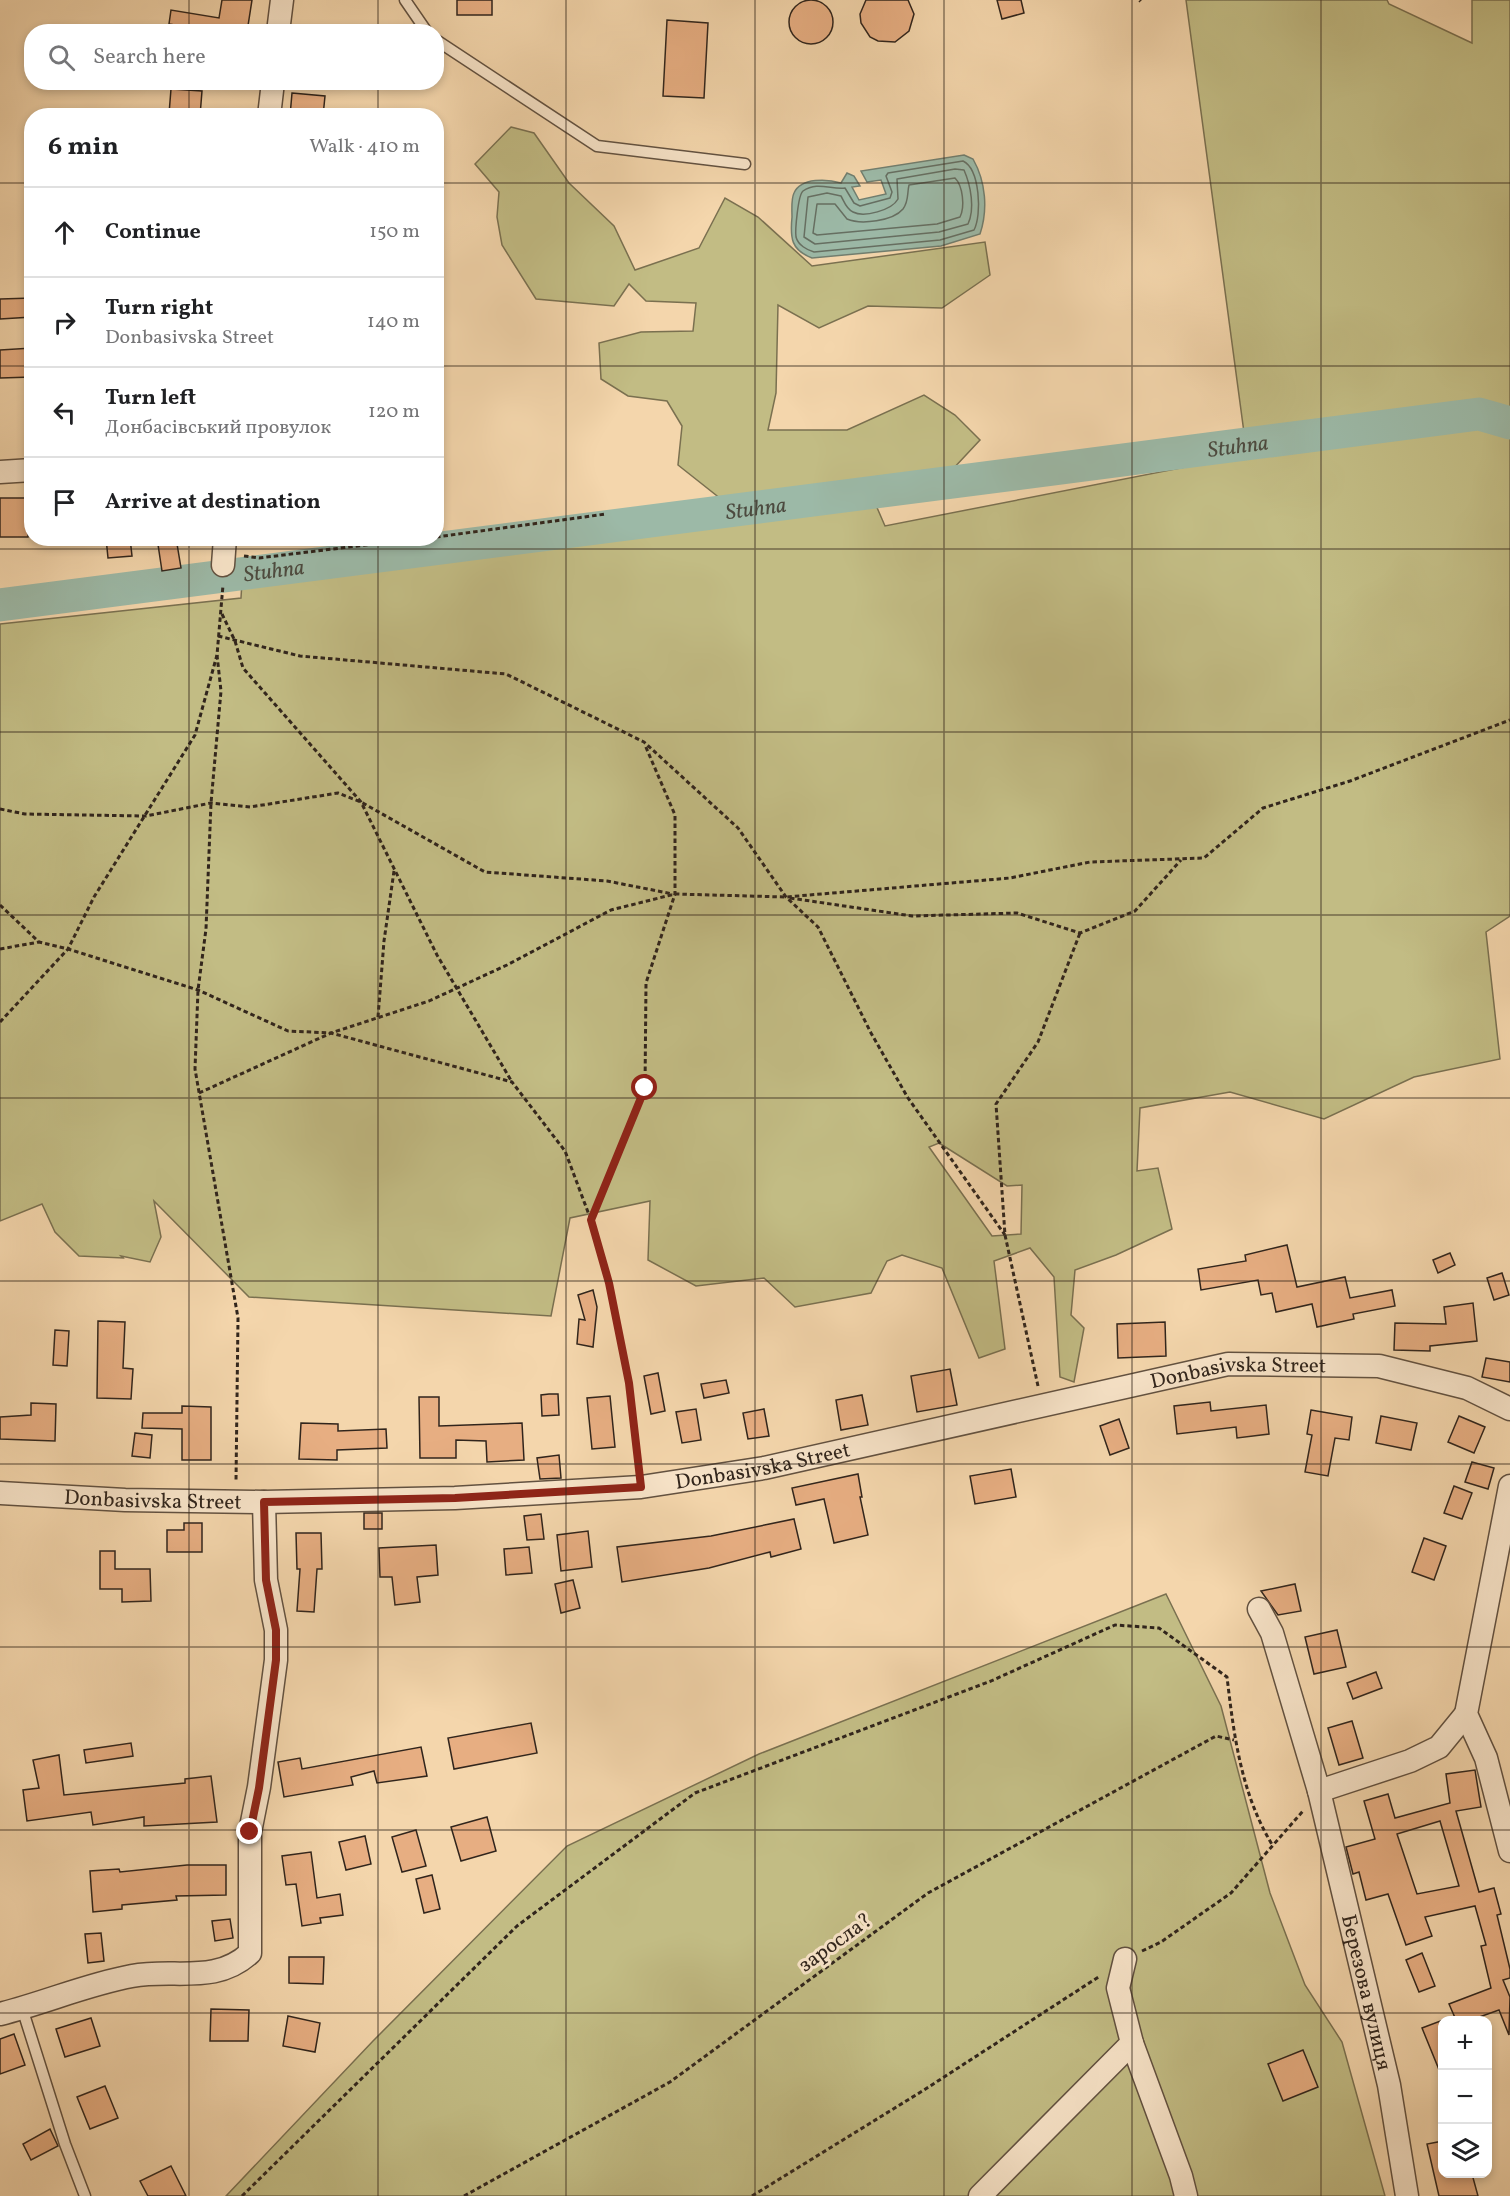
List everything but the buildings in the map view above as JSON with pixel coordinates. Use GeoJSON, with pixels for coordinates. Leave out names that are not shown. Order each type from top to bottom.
{"type":"FeatureCollection","features":[{"type":"Feature","properties":{"kind":"street"},"geometry":{"type":"LineString","coordinates":[[279,24],[282,0]]}},
{"type":"Feature","properties":{"kind":"street"},"geometry":{"type":"LineString","coordinates":[[270,108],[272,90]]}},
{"type":"Feature","properties":{"kind":"street"},"geometry":{"type":"LineString","coordinates":[[0,472],[24,470]]}},
{"type":"Feature","properties":{"kind":"street","name":"Donbasivska Street"},"geometry":{"type":"LineString","coordinates":[[0,1493],[125,1500],[264,1502],[455,1498],[641,1487],[764,1468],[1228,1364],[1378,1366],[1467,1388],[1510,1409]]}},
{"type":"Feature","properties":{"kind":"street"},"geometry":{"type":"LineString","coordinates":[[1319,1791],[1410,1761],[1439,1747],[1466,1714],[1510,1486]]}},
{"type":"Feature","properties":{"kind":"street"},"geometry":{"type":"LineString","coordinates":[[0,2014],[133,1976],[217,1971],[236,1965],[250,1953],[250,1832],[259,1788],[276,1660],[276,1630],[266,1580],[264,1502]]}},
{"type":"Feature","properties":{"kind":"street","name":"Березова вулиця"},"geometry":{"type":"LineString","coordinates":[[1259,1609],[1272,1633],[1319,1791],[1389,2085],[1407,2196]]}},
{"type":"Feature","properties":{"kind":"street"},"geometry":{"type":"LineString","coordinates":[[1466,1714],[1486,1758],[1510,1851]]}},
{"type":"Feature","properties":{"kind":"street"},"geometry":{"type":"LineString","coordinates":[[1125,1959],[1118,1988],[1132,2043],[1181,2176],[1186,2196]]}},
{"type":"Feature","properties":{"kind":"street"},"geometry":{"type":"LineString","coordinates":[[980,2196],[1132,2043]]}},
{"type":"Feature","properties":{"kind":"lane"},"geometry":{"type":"LineString","coordinates":[[405,0],[422,24]]}},
{"type":"Feature","properties":{"kind":"lane"},"geometry":{"type":"LineString","coordinates":[[444,45],[597,146],[745,164]]}},
{"type":"Feature","properties":{"kind":"lane"},"geometry":{"type":"LineString","coordinates":[[22,2008],[65,2144],[85,2196]]}},
{"type":"Feature","properties":{"kind":"path"},"geometry":{"type":"LineString","coordinates":[[444,536],[606,514]]}},
{"type":"Feature","properties":{"kind":"path"},"geometry":{"type":"LineString","coordinates":[[224,552],[259,558],[357,546]]}},
{"type":"Feature","properties":{"kind":"path"},"geometry":{"type":"LineString","coordinates":[[223,590],[217,655],[221,692],[211,803],[206,928],[198,990],[195,1069],[238,1318],[235,1501]]}},
{"type":"Feature","properties":{"kind":"path"},"geometry":{"type":"LineString","coordinates":[[222,614],[235,640],[243,668],[361,802],[437,955],[512,1082],[566,1151],[591,1220],[609,1283],[629,1383],[641,1487]]}},
{"type":"Feature","properties":{"kind":"path"},"geometry":{"type":"LineString","coordinates":[[218,636],[300,656],[506,674],[644,742],[738,828],[786,897],[818,927],[871,1033],[908,1098],[1005,1235]]}},
{"type":"Feature","properties":{"kind":"path"},"geometry":{"type":"LineString","coordinates":[[0,1022],[68,949],[94,897],[195,735],[217,655]]}},
{"type":"Feature","properties":{"kind":"path"},"geometry":{"type":"LineString","coordinates":[[0,809],[25,814],[146,816],[211,803],[250,807],[338,793],[361,802],[485,872],[607,881],[675,894],[786,897],[1010,878],[1090,862],[1204,858],[1263,808],[1350,781],[1510,720]]}},
{"type":"Feature","properties":{"kind":"path"},"geometry":{"type":"LineString","coordinates":[[591,1220],[645,1088],[646,983],[675,894],[675,814],[644,742]]}},
{"type":"Feature","properties":{"kind":"path"},"geometry":{"type":"LineString","coordinates":[[786,897],[912,916],[1017,913],[1080,933],[1135,911],[1181,860]]}},
{"type":"Feature","properties":{"kind":"path"},"geometry":{"type":"LineString","coordinates":[[378,1017],[384,941],[394,870]]}},
{"type":"Feature","properties":{"kind":"path"},"geometry":{"type":"LineString","coordinates":[[200,1093],[331,1033],[429,1001],[507,965],[610,909],[675,894]]}},
{"type":"Feature","properties":{"kind":"path"},"geometry":{"type":"LineString","coordinates":[[0,905],[39,942]]}},
{"type":"Feature","properties":{"kind":"path"},"geometry":{"type":"LineString","coordinates":[[1043,1406],[1005,1235],[996,1104],[1038,1042],[1080,933]]}},
{"type":"Feature","properties":{"kind":"path"},"geometry":{"type":"LineString","coordinates":[[0,949],[39,942],[68,949],[198,990],[288,1031],[331,1033],[512,1082]]}},
{"type":"Feature","properties":{"kind":"path"},"geometry":{"type":"LineString","coordinates":[[242,2196],[517,1926],[694,1793],[991,1681],[1115,1625],[1160,1628],[1227,1677],[1234,1740],[1242,1773],[1260,1825],[1273,1846]]}},
{"type":"Feature","properties":{"kind":"path","name":"заросла?"},"geometry":{"type":"LineString","coordinates":[[464,2196],[670,2082],[928,1893],[1216,1736],[1234,1740]]}},
{"type":"Feature","properties":{"kind":"path"},"geometry":{"type":"LineString","coordinates":[[752,2196],[924,2090],[1125,1959],[1161,1942],[1231,1893],[1319,1791]]}},
{"type":"Feature","properties":{"kind":"shaded area"},"geometry":{"type":"Polygon","coordinates":[[[1186,0],[1387,0],[1389,4],[1472,43],[1472,0],[1510,0],[1510,916],[1486,932],[1500,1059],[1414,1077],[1324,1119],[1230,1092],[1140,1108],[1137,1171],[1158,1168],[1172,1229],[1116,1255],[1075,1270],[1071,1315],[1084,1328],[1074,1382],[1060,1377],[1054,1277],[1030,1248],[994,1261],[1005,1349],[979,1358],[942,1268],[902,1255],[887,1261],[871,1293],[795,1307],[764,1278],[696,1286],[648,1260],[650,1201],[570,1218],[551,1316],[249,1297],[154,1201],[161,1237],[150,1262],[121,1256],[123,1258],[79,1256],[55,1232],[42,1204],[0,1221],[0,624],[241,598],[242,581],[478,558],[875,503],[885,526],[1247,455],[1186,0]],[[939,1143],[929,1147],[992,1236],[1021,1234],[1022,1185],[1007,1186],[939,1143]]]}},
{"type":"Feature","properties":{"kind":"shaded area"},"geometry":{"type":"Polygon","coordinates":[[[511,127],[534,133],[569,183],[614,226],[635,270],[699,248],[725,198],[758,217],[812,266],[985,242],[990,275],[942,308],[868,306],[819,328],[778,305],[776,393],[768,430],[847,430],[924,395],[955,415],[980,440],[951,471],[721,499],[678,465],[682,426],[667,401],[628,396],[601,379],[599,343],[641,332],[693,331],[696,303],[646,301],[629,284],[614,306],[536,299],[502,245],[497,217],[499,192],[475,164],[511,127]]]}},
{"type":"Feature","properties":{"kind":"shaded area"},"geometry":{"type":"Polygon","coordinates":[[[1166,1594],[1221,1706],[1270,1893],[1305,1985],[1342,2042],[1385,2196],[226,2196],[373,2041],[567,1846],[759,1754],[1166,1594]]]}},
{"type":"Feature","properties":{"kind":"water"},"geometry":{"type":"Polygon","coordinates":[[[964,155],[973,159],[981,177],[985,206],[980,234],[941,246],[812,258],[800,251],[793,242],[792,198],[802,184],[815,180],[841,183],[847,173],[854,176],[860,186],[852,187],[859,200],[886,194],[881,180],[867,182],[861,171],[964,155]]]}},
{"type":"Feature","properties":{"kind":"waterway"},"geometry":{"type":"LineString","coordinates":[[1479,414],[1510,410]]}},
{"type":"Feature","properties":{"kind":"waterway","name":"Stuhna"},"geometry":{"type":"LineString","coordinates":[[0,605],[1479,414],[1510,423]]}},
{"type":"Feature","properties":{"kind":"route"},"geometry":{"type":"LineString","coordinates":[[250,1832],[259,1788],[264,1731],[276,1660],[276,1630],[266,1580],[264,1502],[455,1498],[641,1487],[629,1383],[609,1283],[591,1220],[645,1088]]}}]}
